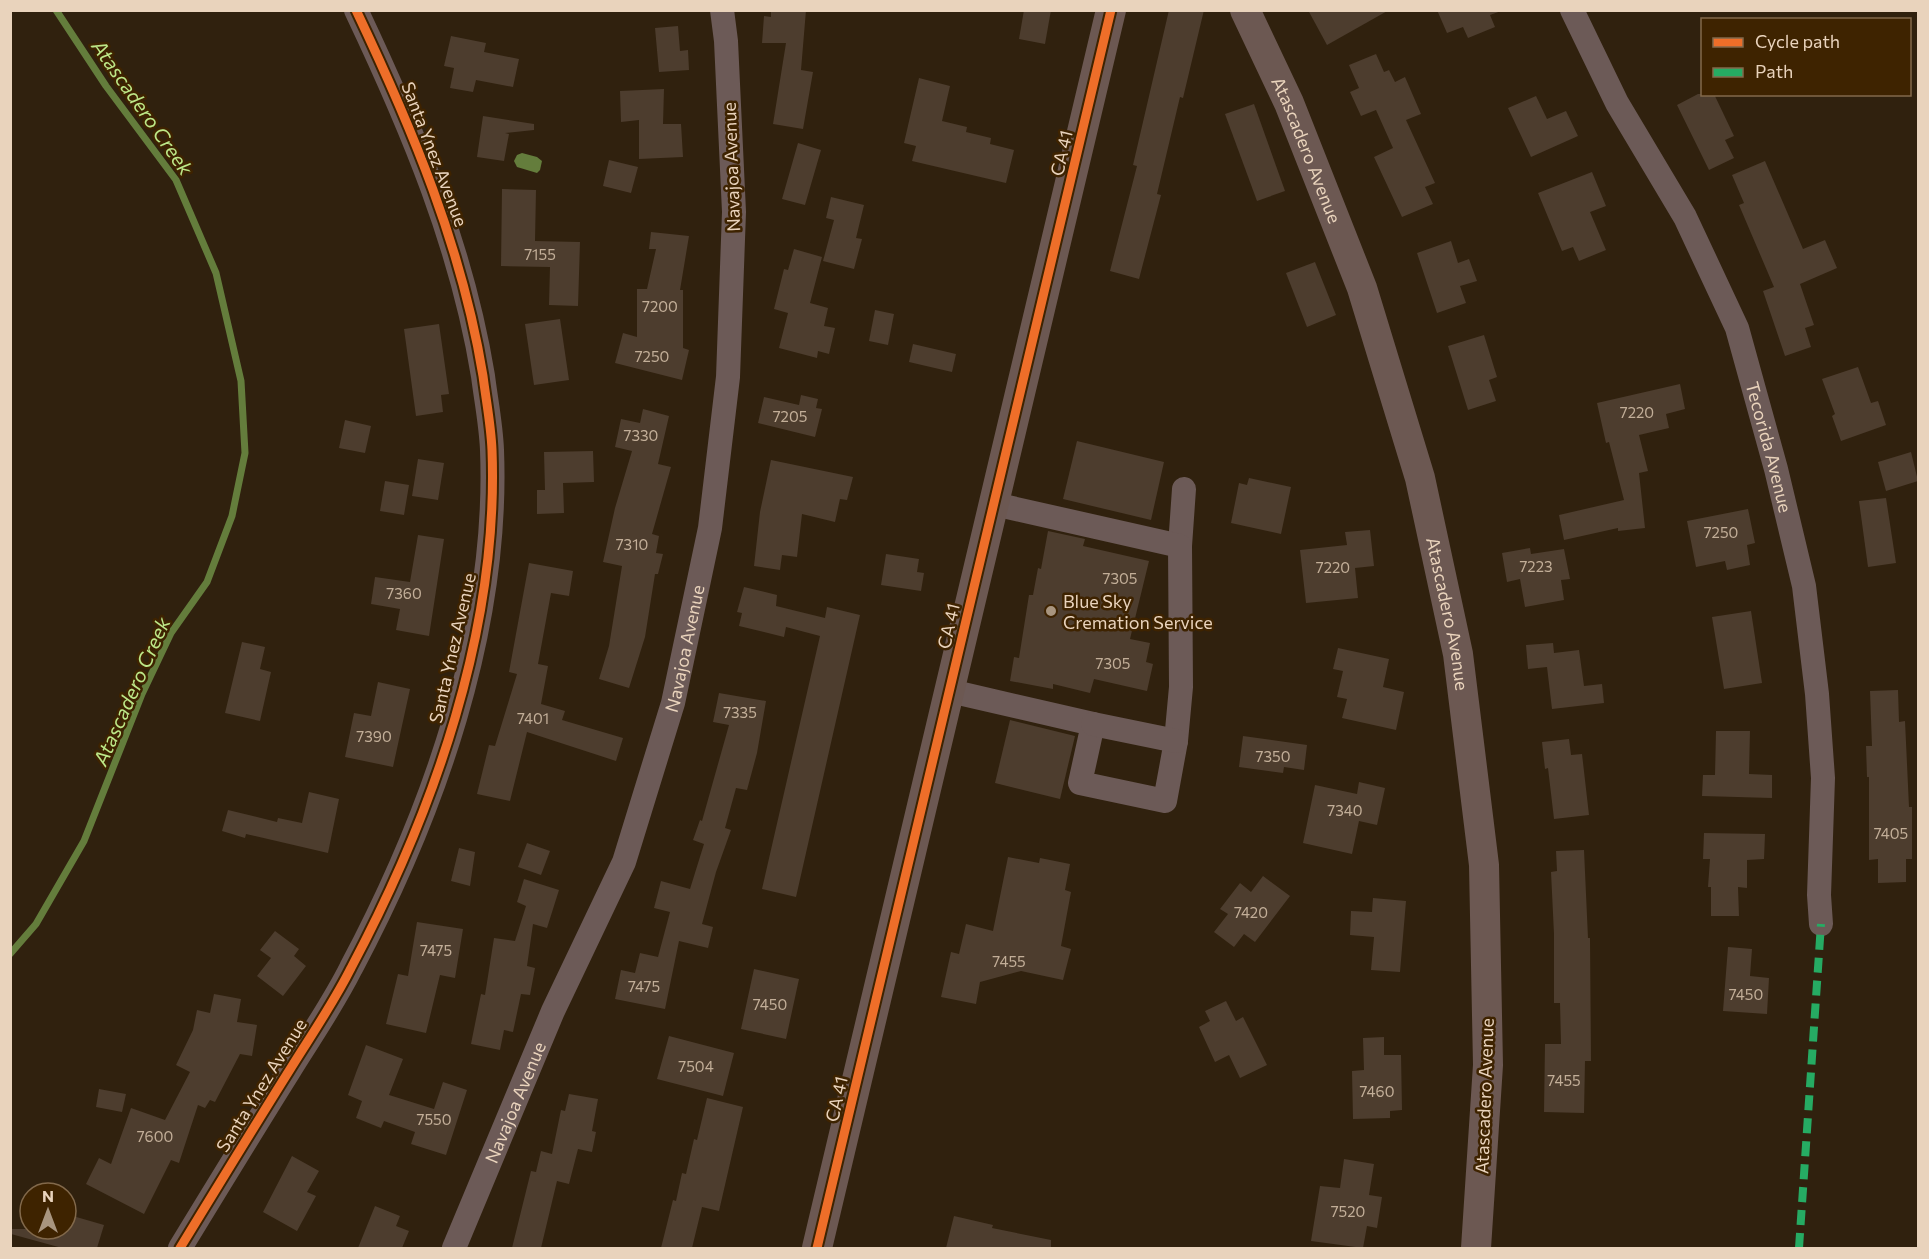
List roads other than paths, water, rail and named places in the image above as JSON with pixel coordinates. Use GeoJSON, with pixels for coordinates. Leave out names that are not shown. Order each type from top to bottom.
{"type":"FeatureCollection","features":[{"type":"Feature","properties":{"kind":"main road","name":"CA 41"},"geometry":{"type":"LineString","coordinates":[[817,1248],[1112,10]]}},
{"type":"Feature","properties":{"kind":"main road","name":"Atascadero Avenue"},"geometry":{"type":"LineString","coordinates":[[1245,10],[1289,103],[1362,288],[1420,478],[1458,654],[1484,865],[1488,1065],[1476,1248]]}},
{"type":"Feature","properties":{"kind":"street","name":"Santa Ynez Avenue"},"geometry":{"type":"LineString","coordinates":[[180,1248],[340,988],[397,875],[437,777],[466,678],[486,576],[492,449],[476,332],[441,207],[396,93],[356,10]]}},
{"type":"Feature","properties":{"kind":"street","name":"Navajoa Avenue"},"geometry":{"type":"LineString","coordinates":[[454,1248],[553,1011],[624,862],[674,703],[710,528],[728,377],[734,212],[726,41],[722,10]]}},
{"type":"Feature","properties":{"kind":"street","name":"Tecorida Avenue"},"geometry":{"type":"LineString","coordinates":[[1572,10],[1617,103],[1685,217],[1737,328],[1776,469],[1804,586],[1817,694],[1823,778],[1819,895],[1821,924]]}},
{"type":"Feature","properties":{"kind":"street"},"geometry":{"type":"LineString","coordinates":[[1093,724],[1080,783],[1165,801],[1176,741],[1181,687],[1180,546],[1184,489]]}},
{"type":"Feature","properties":{"kind":"street"},"geometry":{"type":"LineString","coordinates":[[994,504],[1180,546]]}},
{"type":"Feature","properties":{"kind":"street"},"geometry":{"type":"LineString","coordinates":[[950,691],[1176,741]]}},
{"type":"Feature","properties":{"kind":"waterway","name":"Atascadero Creek"},"geometry":{"type":"LineString","coordinates":[[10,954],[36,924],[84,841],[142,694],[171,633],[207,582],[232,516],[245,453],[241,381],[216,273],[176,180],[106,86],[56,10]]}},
{"type":"Feature","properties":{"kind":"place","name":"Blue Sky Cremation Service"},"geometry":{"type":"Point","coordinates":[1051,611]}}]}
